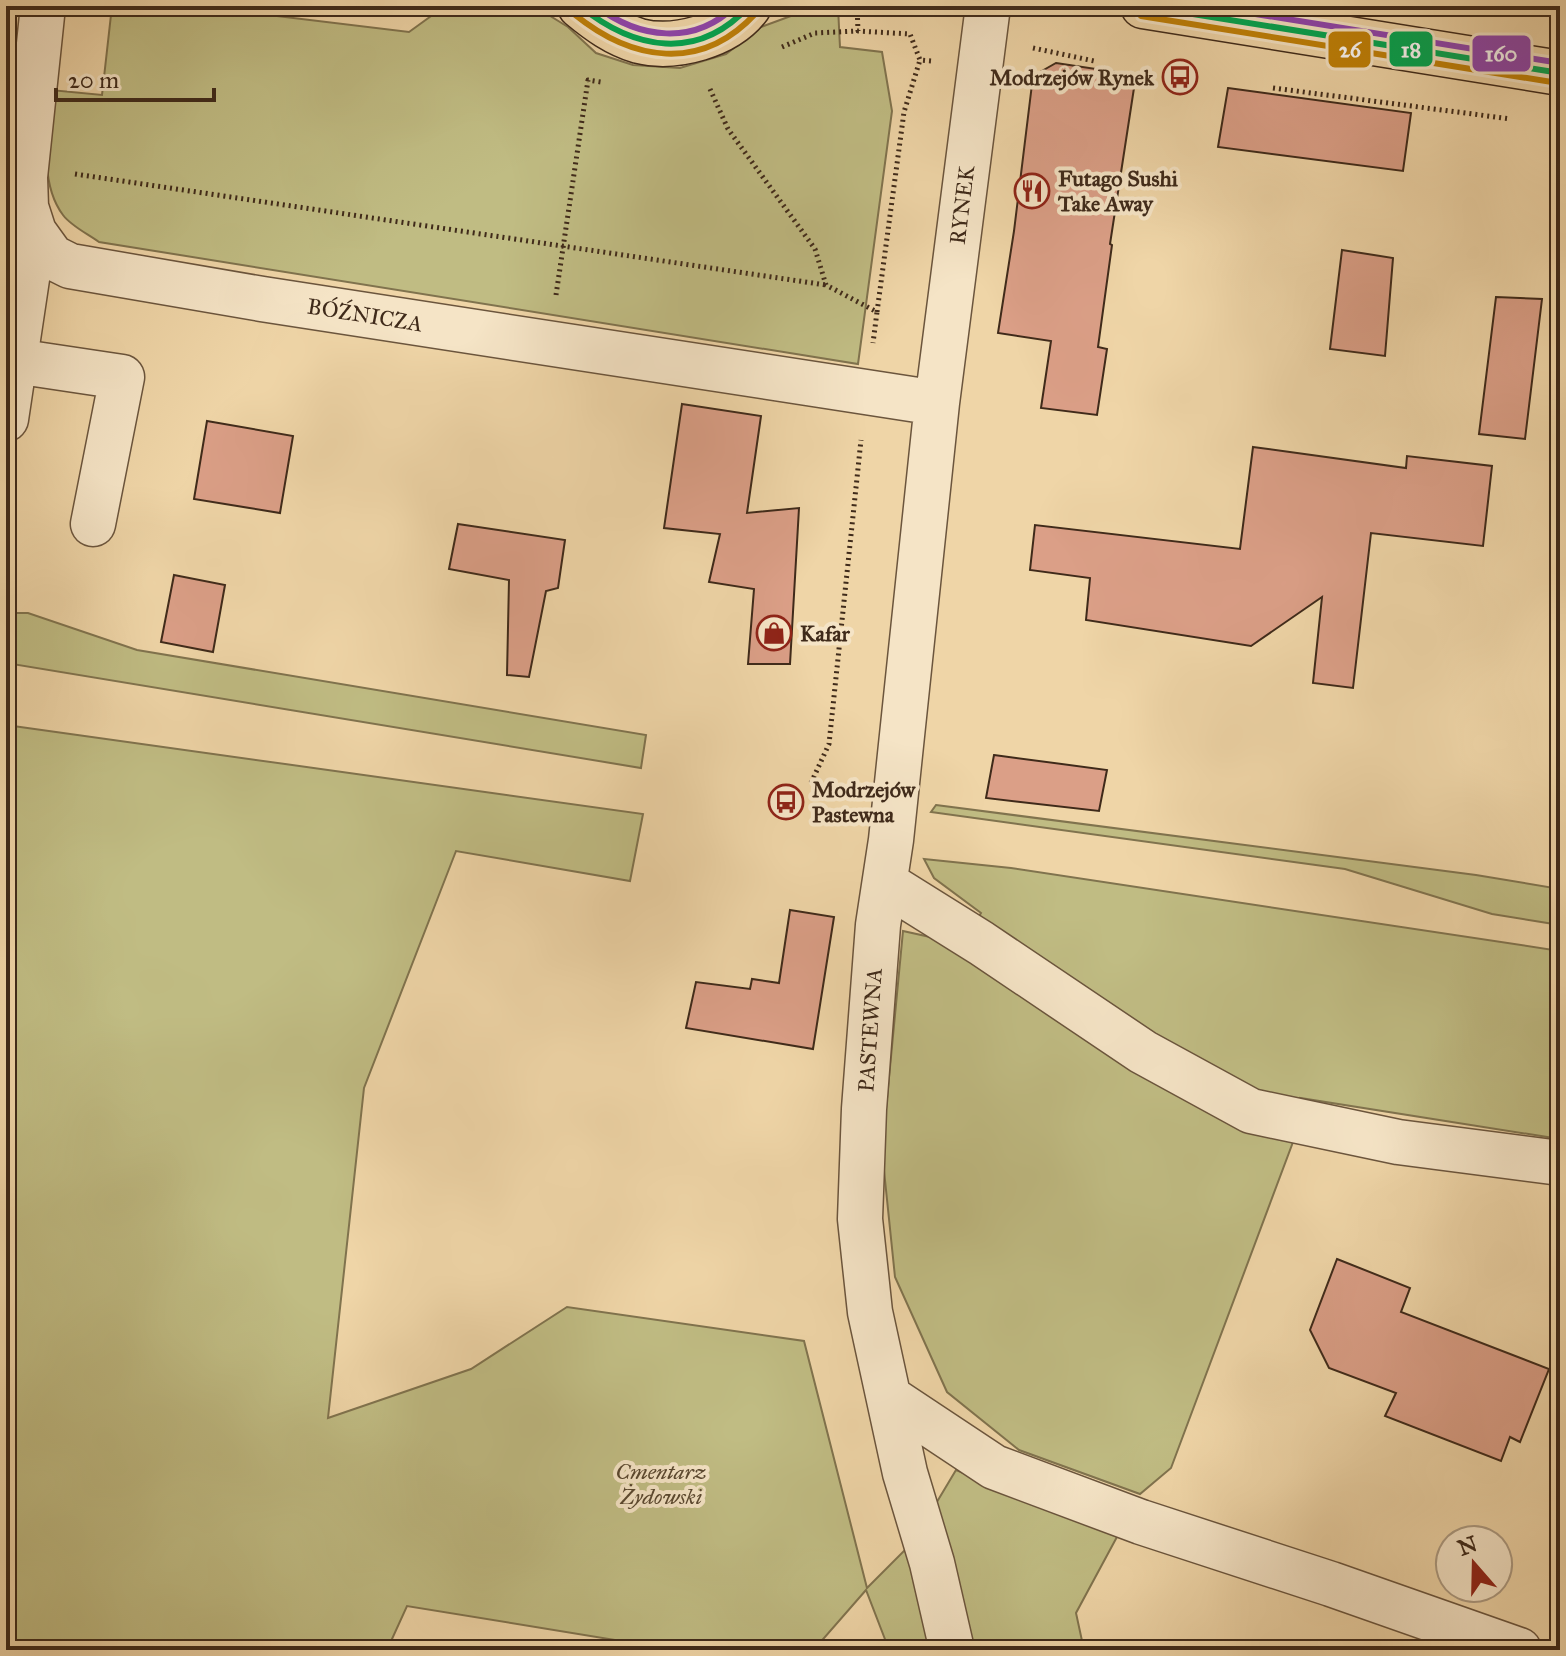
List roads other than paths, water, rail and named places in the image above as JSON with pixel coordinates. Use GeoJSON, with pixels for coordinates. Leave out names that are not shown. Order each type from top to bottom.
{"type":"FeatureCollection","features":[{"type":"Feature","properties":{"kind":"main road"},"geometry":{"type":"LineString","coordinates":[[580,6],[607,28],[641,41],[678,43],[713,33],[749,6]]}},
{"type":"Feature","properties":{"kind":"main road"},"geometry":{"type":"LineString","coordinates":[[1143,6],[1299,19],[1560,73]]}},
{"type":"Feature","properties":{"kind":"street"},"geometry":{"type":"LineString","coordinates":[[6,419],[34,232],[26,207],[27,166],[43,6]]}},
{"type":"Feature","properties":{"kind":"street","name":"RYNEK"},"geometry":{"type":"LineString","coordinates":[[937,403],[988,6]]}},
{"type":"Feature","properties":{"kind":"street","name":"BÓŹNICZA"},"geometry":{"type":"LineString","coordinates":[[34,232],[52,257],[70,266],[937,403]]}},
{"type":"Feature","properties":{"kind":"street"},"geometry":{"type":"LineString","coordinates":[[15,361],[122,377],[93,524]]}},
{"type":"Feature","properties":{"kind":"street","name":"PASTEWNA"},"geometry":{"type":"LineString","coordinates":[[937,403],[878,925],[864,1109],[860,1219],[870,1312],[905,1473],[932,1563],[952,1650]]}},
{"type":"Feature","properties":{"kind":"street"},"geometry":{"type":"LineString","coordinates":[[885,883],[981,943],[1143,1052],[1251,1111],[1398,1142],[1560,1163]]}},
{"type":"Feature","properties":{"kind":"street"},"geometry":{"type":"LineString","coordinates":[[890,1398],[994,1467],[1141,1522],[1519,1650]]}},
{"type":"Feature","properties":{"kind":"place","name":"Modrzejów Rynek"},"geometry":{"type":"Point","coordinates":[1180,77]}},
{"type":"Feature","properties":{"kind":"place","name":"Futago Sushi Take Away"},"geometry":{"type":"Point","coordinates":[1032,191]}},
{"type":"Feature","properties":{"kind":"place","name":"Kafar"},"geometry":{"type":"Point","coordinates":[774,633]}},
{"type":"Feature","properties":{"kind":"place","name":"Modrzejów Pastewna"},"geometry":{"type":"Point","coordinates":[786,802]}},
{"type":"Feature","properties":{"kind":"park label","name":"Cmentarz Żydowski"},"geometry":{"type":"Point","coordinates":[661,1484]}}]}
